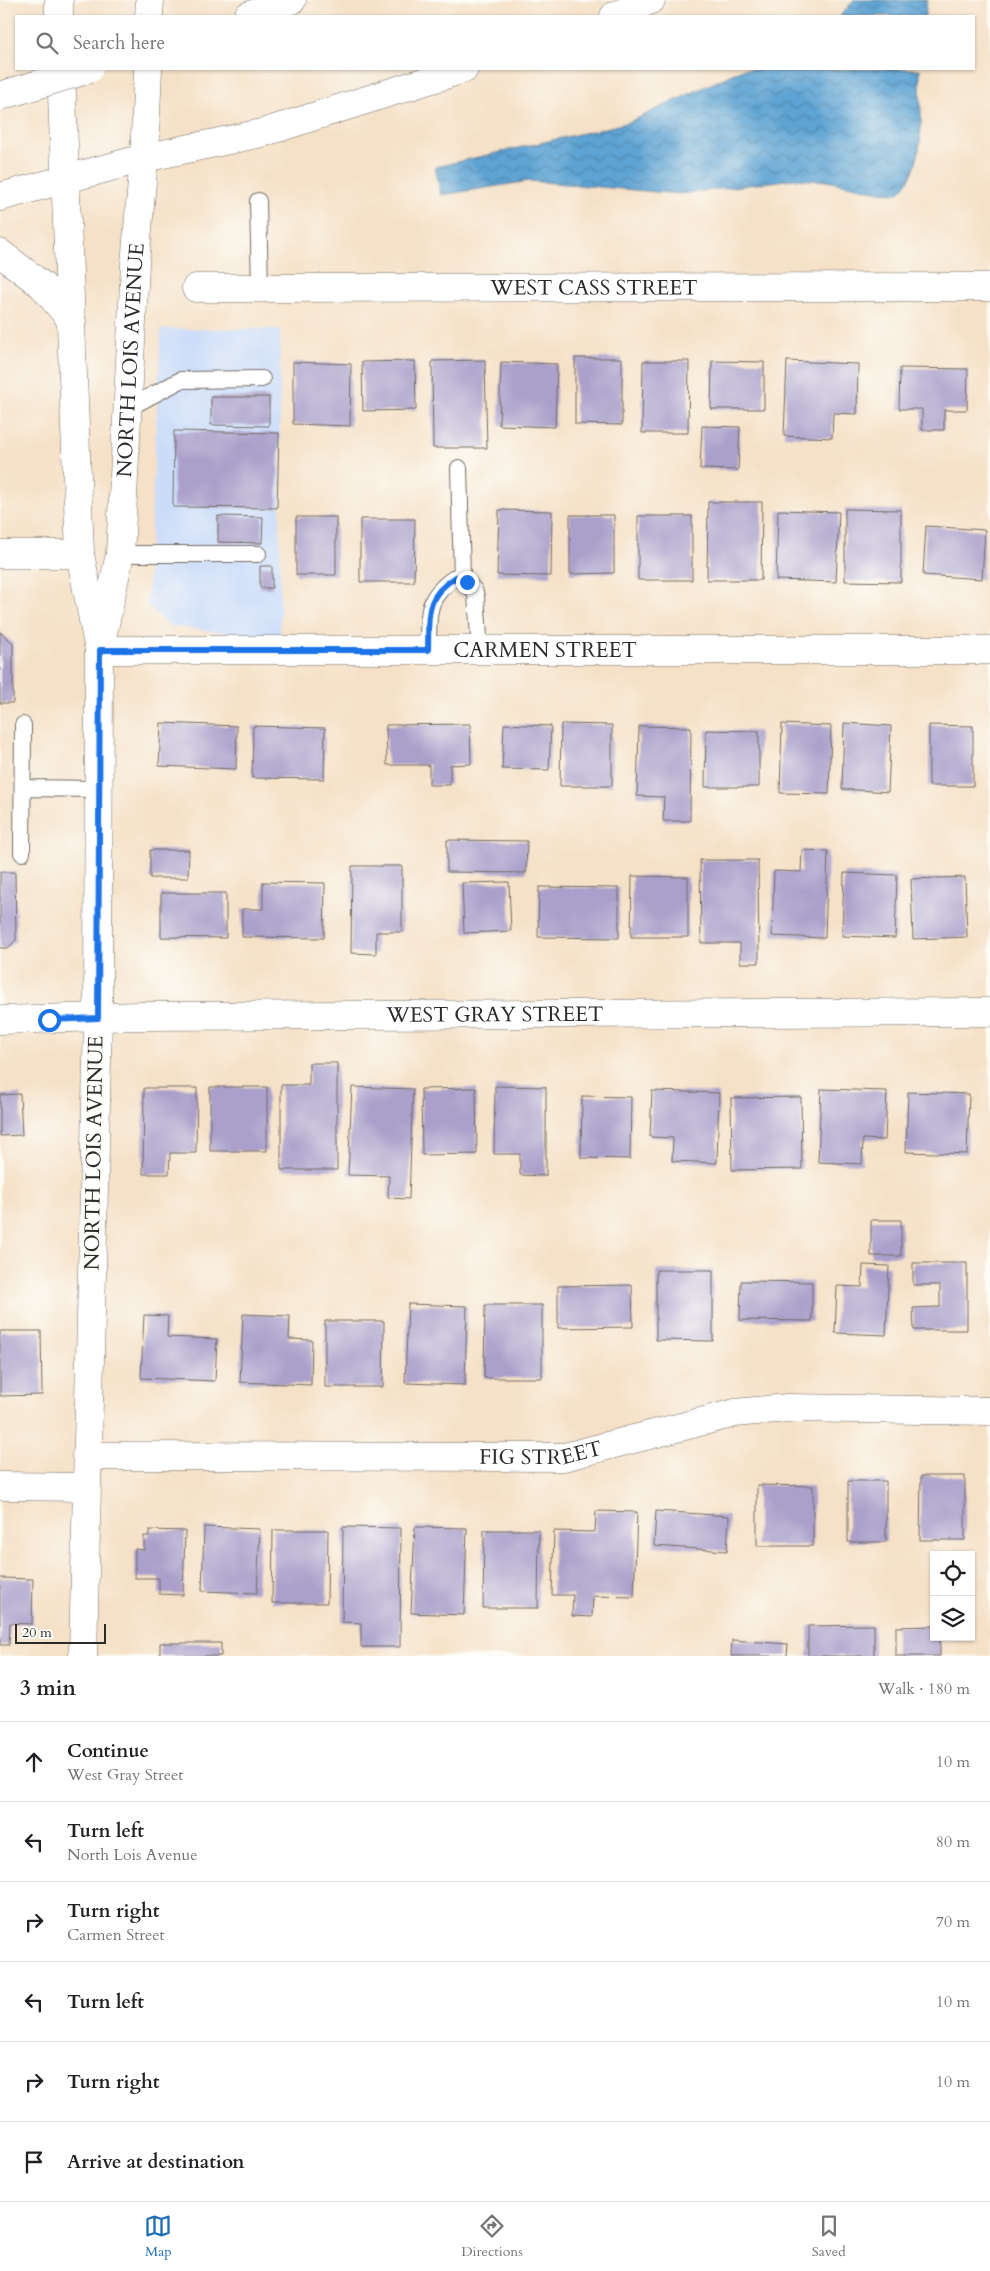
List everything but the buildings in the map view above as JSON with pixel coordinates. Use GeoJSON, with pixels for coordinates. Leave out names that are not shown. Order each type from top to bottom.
{"type":"FeatureCollection","features":[{"type":"Feature","properties":{"kind":"main road"},"geometry":{"type":"LineString","coordinates":[[59,0],[59,15]]}},
{"type":"Feature","properties":{"kind":"main road"},"geometry":{"type":"LineString","coordinates":[[149,15],[150,0]]}},
{"type":"Feature","properties":{"kind":"main road"},"geometry":{"type":"LineString","coordinates":[[251,15],[292,0]]}},
{"type":"Feature","properties":{"kind":"main road"},"geometry":{"type":"LineString","coordinates":[[616,15],[651,0]]}},
{"type":"Feature","properties":{"kind":"main road","name":"NORTH LOIS AVENUE"},"geometry":{"type":"LineString","coordinates":[[61,70],[67,178],[80,554],[100,650]]}},
{"type":"Feature","properties":{"kind":"main road"},"geometry":{"type":"LineString","coordinates":[[0,96],[86,70]]}},
{"type":"Feature","properties":{"kind":"main road","name":"NORTH LOIS AVENUE"},"geometry":{"type":"LineString","coordinates":[[83,1656],[86,1456],[98,1018],[100,650],[120,554],[135,264],[144,158],[148,70]]}},
{"type":"Feature","properties":{"kind":"main road"},"geometry":{"type":"LineString","coordinates":[[0,197],[144,158],[262,133],[461,70]]}},
{"type":"Feature","properties":{"kind":"main road"},"geometry":{"type":"LineString","coordinates":[[0,253],[43,286],[72,321]]}},
{"type":"Feature","properties":{"kind":"main road","name":"WEST CASS STREET"},"geometry":{"type":"LineString","coordinates":[[196,288],[990,287]]}},
{"type":"Feature","properties":{"kind":"main road"},"geometry":{"type":"LineString","coordinates":[[0,554],[80,554]]}},
{"type":"Feature","properties":{"kind":"main road","name":"CARMEN STREET"},"geometry":{"type":"LineString","coordinates":[[100,650],[990,650]]}},
{"type":"Feature","properties":{"kind":"main road","name":"WEST GRAY STREET"},"geometry":{"type":"LineString","coordinates":[[0,1020],[149,1016],[990,1012]]}},
{"type":"Feature","properties":{"kind":"main road","name":"FIG STREET"},"geometry":{"type":"LineString","coordinates":[[86,1456],[564,1457],[735,1413],[787,1408],[990,1411]]}},
{"type":"Feature","properties":{"kind":"main road"},"geometry":{"type":"LineString","coordinates":[[0,1486],[86,1487]]}},
{"type":"Feature","properties":{"kind":"lane"},"geometry":{"type":"LineString","coordinates":[[258,200],[260,288]]}},
{"type":"Feature","properties":{"kind":"lane"},"geometry":{"type":"LineString","coordinates":[[128,408],[180,380],[262,379]]}},
{"type":"Feature","properties":{"kind":"lane"},"geometry":{"type":"LineString","coordinates":[[459,468],[462,577],[474,590],[476,596],[480,650]]}},
{"type":"Feature","properties":{"kind":"lane"},"geometry":{"type":"LineString","coordinates":[[120,554],[258,554]]}},
{"type":"Feature","properties":{"kind":"lane"},"geometry":{"type":"LineString","coordinates":[[428,650],[431,604],[435,594],[456,577],[462,577]]}},
{"type":"Feature","properties":{"kind":"lane"},"geometry":{"type":"LineString","coordinates":[[22,725],[22,854]]}},
{"type":"Feature","properties":{"kind":"lane"},"geometry":{"type":"LineString","coordinates":[[22,788],[99,789]]}},
{"type":"Feature","properties":{"kind":"shaded area"},"geometry":{"type":"Polygon","coordinates":[[[161,329],[280,329],[280,637],[169,626],[147,605],[161,329]]]}},
{"type":"Feature","properties":{"kind":"water"},"geometry":{"type":"Polygon","coordinates":[[[854,0],[927,0],[925,15],[841,15],[854,0]]]}},
{"type":"Feature","properties":{"kind":"water"},"geometry":{"type":"Polygon","coordinates":[[[741,70],[920,70],[921,135],[919,151],[915,167],[908,181],[898,193],[880,192],[827,181],[794,179],[680,194],[530,181],[441,195],[435,167],[627,123],[741,70]]]}},
{"type":"Feature","properties":{"kind":"route"},"geometry":{"type":"LineString","coordinates":[[49,1020],[98,1018],[100,650],[428,650],[429,620],[431,604],[435,594],[440,588],[456,577],[462,577],[467,582]]}}]}
